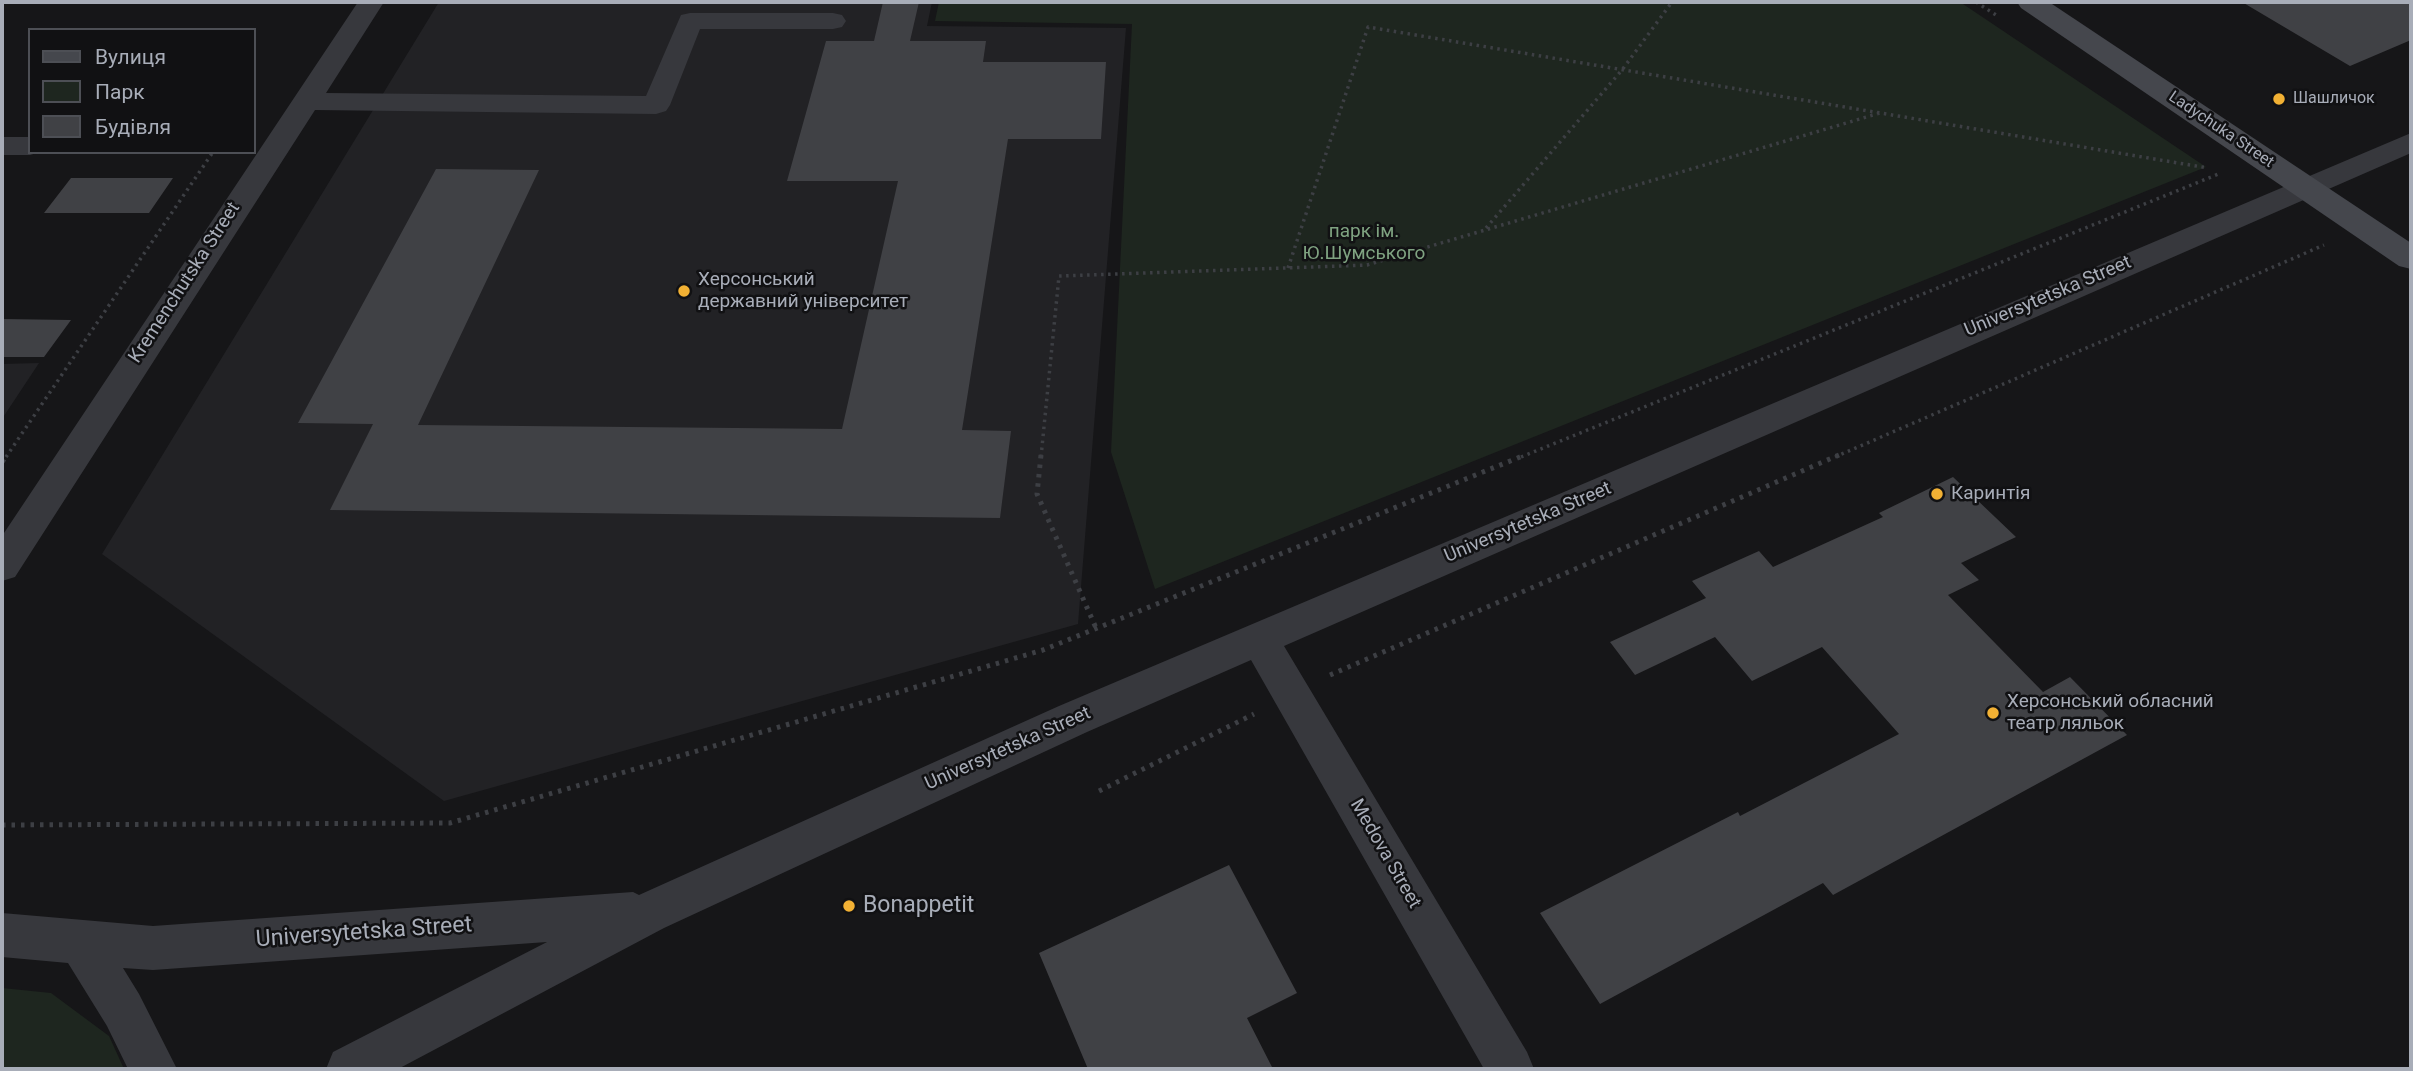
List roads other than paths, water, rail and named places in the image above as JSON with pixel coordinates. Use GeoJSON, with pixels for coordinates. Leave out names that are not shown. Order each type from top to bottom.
{"type":"FeatureCollection","features":[{"type":"Feature","properties":{"kind":"street","name":"Kremenchutska Street"},"geometry":{"type":"LineString","coordinates":[[2,566],[264,146],[304,101],[371,2]]}},
{"type":"Feature","properties":{"kind":"street","name":"Ladychuka Street"},"geometry":{"type":"LineString","coordinates":[[2031,2],[2411,258]]}},
{"type":"Feature","properties":{"kind":"street"},"geometry":{"type":"LineString","coordinates":[[304,101],[656,105],[690,21],[833,21]]}},
{"type":"Feature","properties":{"kind":"street","name":"Universytetska Street"},"geometry":{"type":"LineString","coordinates":[[350,1069],[648,913],[1073,719],[2411,142]]}},
{"type":"Feature","properties":{"kind":"street"},"geometry":{"type":"LineString","coordinates":[[2,146],[28,146]]}},
{"type":"Feature","properties":{"kind":"street","name":"Medova Street"},"geometry":{"type":"LineString","coordinates":[[1259,639],[1510,1069]]}},
{"type":"Feature","properties":{"kind":"street","name":"Universytetska Street"},"geometry":{"type":"LineString","coordinates":[[2,935],[153,948],[648,913]]}},
{"type":"Feature","properties":{"kind":"street"},"geometry":{"type":"LineString","coordinates":[[80,941],[123,1010],[153,1069]]}},
{"type":"Feature","properties":{"kind":"place","name":"Шашличок"},"geometry":{"type":"Point","coordinates":[2279,99]}},
{"type":"Feature","properties":{"kind":"place","name":"Херсонський державний університет"},"geometry":{"type":"Point","coordinates":[684,291]}},
{"type":"Feature","properties":{"kind":"place","name":"Каринтія"},"geometry":{"type":"Point","coordinates":[1937,494]}},
{"type":"Feature","properties":{"kind":"place","name":"Херсонський обласний театр ляльок"},"geometry":{"type":"Point","coordinates":[1993,713]}},
{"type":"Feature","properties":{"kind":"place","name":"Bonappetit"},"geometry":{"type":"Point","coordinates":[849,906]}},
{"type":"Feature","properties":{"kind":"park label","name":"парк ім. Ю.Шумського"},"geometry":{"type":"Point","coordinates":[1364,243]}}]}
